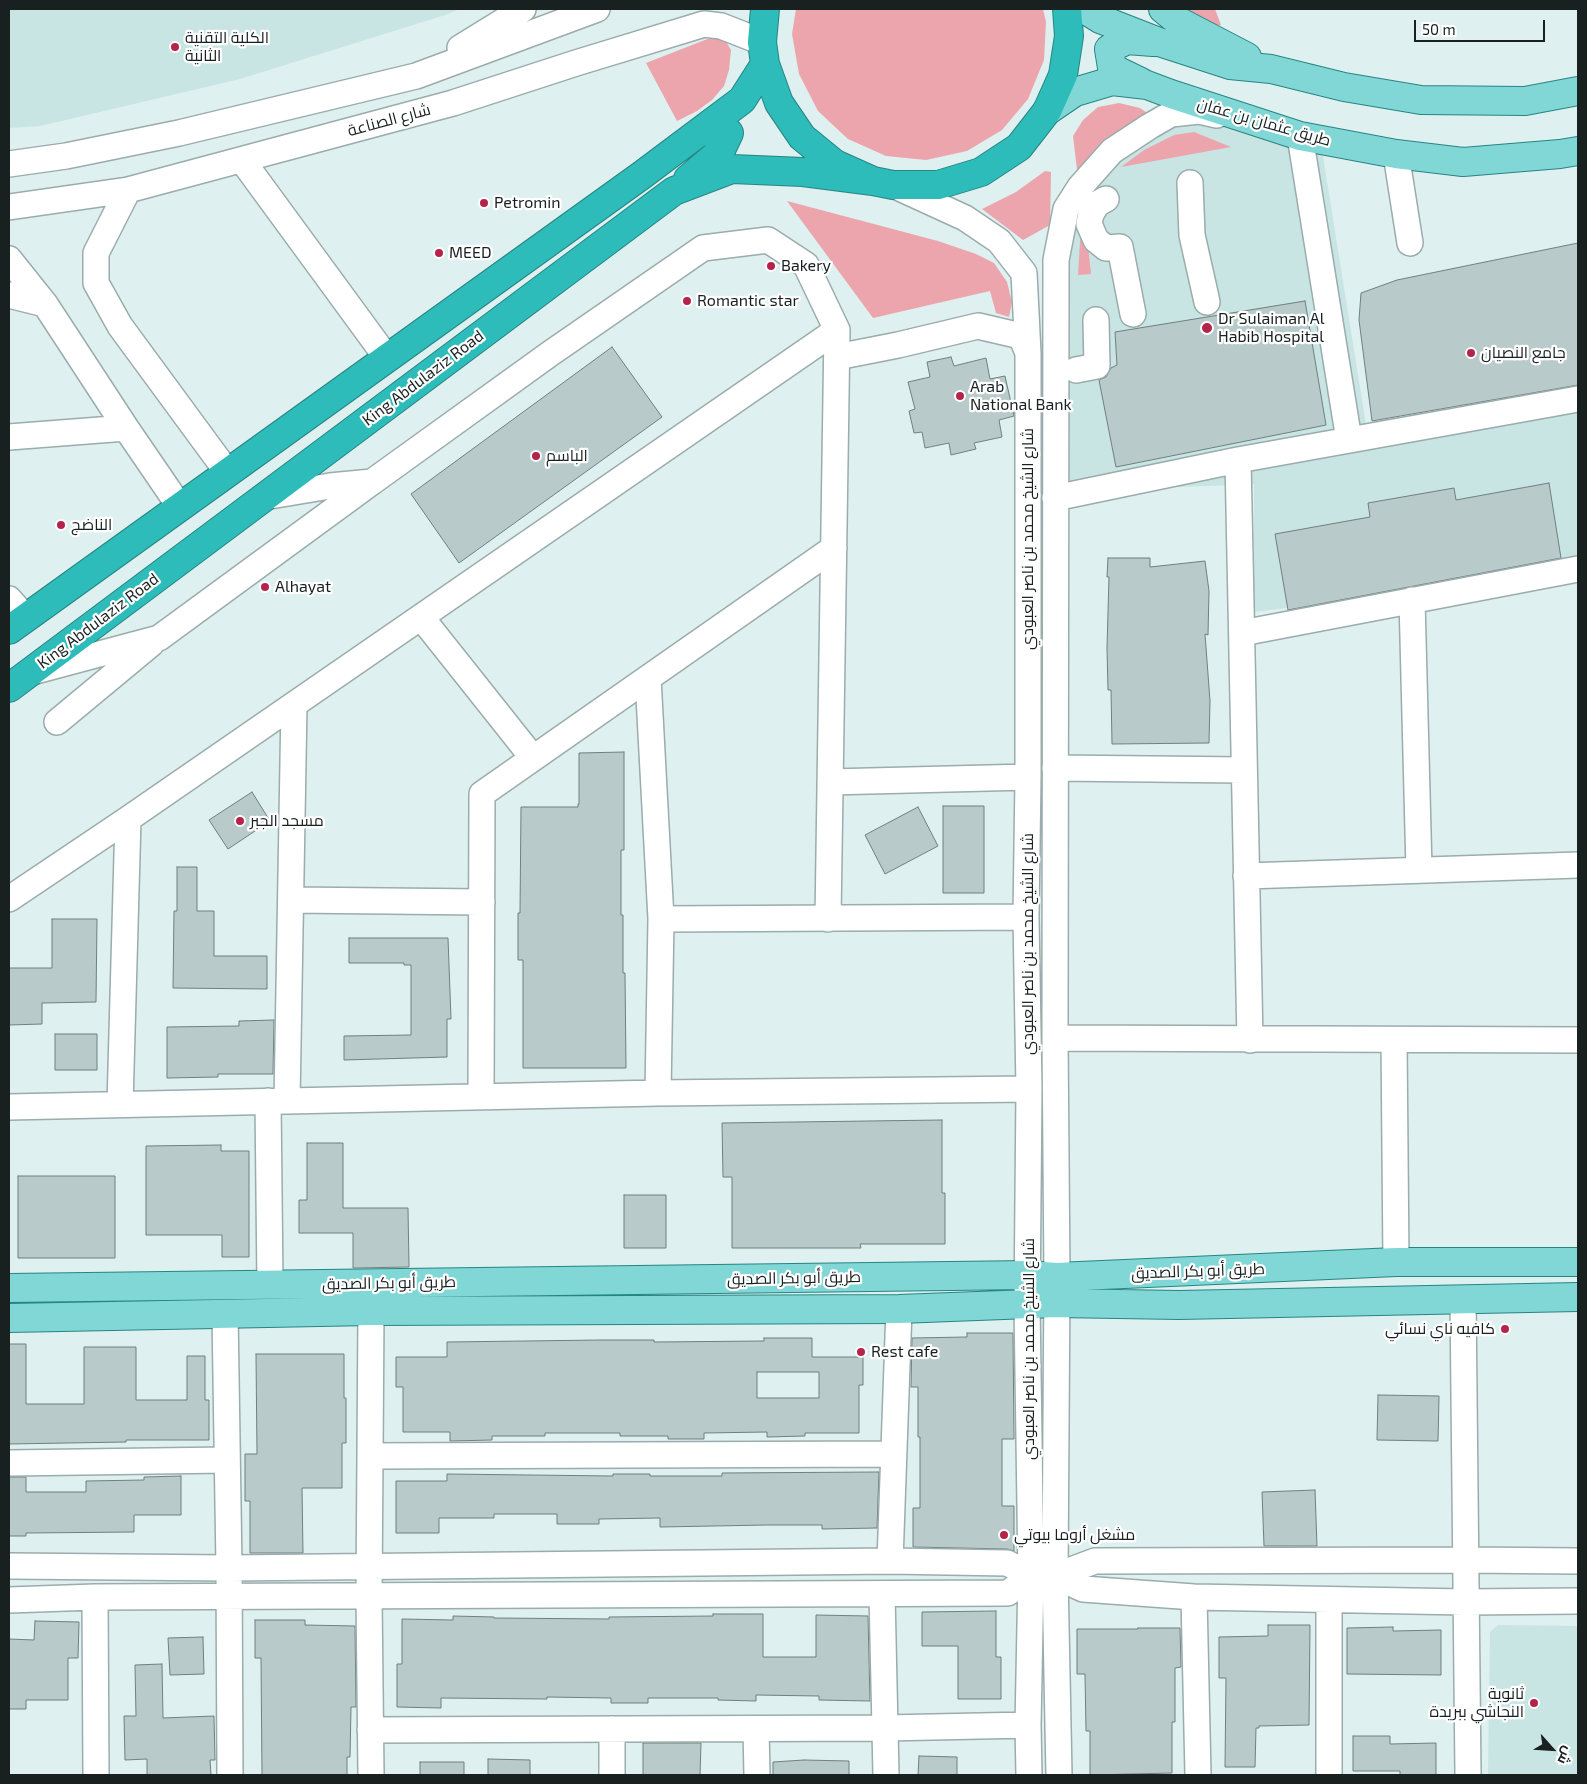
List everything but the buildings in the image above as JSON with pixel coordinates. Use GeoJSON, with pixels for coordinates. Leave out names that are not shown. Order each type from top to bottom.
{"type":"FeatureCollection","features":[{"type":"Feature","properties":{"kind":"highway"},"geometry":{"type":"LineString","coordinates":[[764,9],[764,53],[779,103],[802,137],[835,164],[883,183]]}},
{"type":"Feature","properties":{"kind":"highway","name":"King Abdulaziz Road"},"geometry":{"type":"LineString","coordinates":[[19,680],[674,191],[732,169],[803,172],[883,183],[938,185],[981,172],[1019,146],[1047,111],[1063,75],[1069,36],[1067,9]]}},
{"type":"Feature","properties":{"kind":"highway"},"geometry":{"type":"LineString","coordinates":[[15,616],[228,473],[742,100],[764,53]]}},
{"type":"Feature","properties":{"kind":"highway"},"geometry":{"type":"LineString","coordinates":[[674,191],[720,152],[729,132],[719,128],[698,133]]}},
{"type":"Feature","properties":{"kind":"main road"},"geometry":{"type":"LineString","coordinates":[[1084,9],[1100,19],[1159,42],[1230,65],[1270,70],[1344,87],[1421,100],[1525,101],[1578,91]]}},
{"type":"Feature","properties":{"kind":"main road"},"geometry":{"type":"LineString","coordinates":[[1163,9],[1178,21],[1270,70]]}},
{"type":"Feature","properties":{"kind":"main road"},"geometry":{"type":"LineString","coordinates":[[1147,85],[1112,68],[1109,49],[1127,40],[1159,42]]}},
{"type":"Feature","properties":{"kind":"main road","name":"طريق عثمان بن عفان"},"geometry":{"type":"LineString","coordinates":[[1047,111],[1075,92],[1112,81],[1147,85],[1300,136],[1344,146],[1396,154],[1464,162],[1578,151]]}},
{"type":"Feature","properties":{"kind":"main road","name":"طريق أبو بكر الصديق"},"geometry":{"type":"LineString","coordinates":[[9,1318],[371,1311],[899,1309],[1027,1305],[1057,1290],[1396,1262],[1578,1262]]}},
{"type":"Feature","properties":{"kind":"main road","name":"طريق أبو بكر الصديق"},"geometry":{"type":"LineString","coordinates":[[9,1288],[1028,1274],[1057,1290],[1179,1305],[1578,1297]]}},
{"type":"Feature","properties":{"kind":"street"},"geometry":{"type":"LineString","coordinates":[[416,76],[523,9]]}},
{"type":"Feature","properties":{"kind":"street"},"geometry":{"type":"LineString","coordinates":[[9,164],[66,156],[179,133],[416,76],[597,9]]}},
{"type":"Feature","properties":{"kind":"street"},"geometry":{"type":"LineString","coordinates":[[532,33],[611,9]]}},
{"type":"Feature","properties":{"kind":"street"},"geometry":{"type":"LineString","coordinates":[[576,63],[662,22],[695,9]]}},
{"type":"Feature","properties":{"kind":"street","name":"شارع الصناعة"},"geometry":{"type":"LineString","coordinates":[[9,207],[128,190],[242,160],[452,104],[576,63],[704,24],[721,26],[764,53]]}},
{"type":"Feature","properties":{"kind":"street","name":"شارع الشيخ محمد بن ناصر العبودي"},"geometry":{"type":"LineString","coordinates":[[1029,1775],[1028,1725],[1043,1576],[1057,1290],[1055,1038],[1056,260],[1066,209],[1080,186],[1112,151],[1150,126],[1171,114],[1199,112],[1264,124]]}},
{"type":"Feature","properties":{"kind":"street"},"geometry":{"type":"LineString","coordinates":[[1300,136],[1349,440]]}},
{"type":"Feature","properties":{"kind":"street"},"geometry":{"type":"LineString","coordinates":[[1396,154],[1410,243]]}},
{"type":"Feature","properties":{"kind":"street"},"geometry":{"type":"LineString","coordinates":[[242,160],[387,358]]}},
{"type":"Feature","properties":{"kind":"street","name":"شارع الشيخ محمد بن ناصر العبودي"},"geometry":{"type":"LineString","coordinates":[[883,183],[966,218],[999,241],[1024,273],[1028,353],[1028,777],[1026,917],[1029,1089],[1027,1305],[1043,1576],[1059,1775]]}},
{"type":"Feature","properties":{"kind":"street"},"geometry":{"type":"LineString","coordinates":[[1190,183],[1192,235],[1207,302]]}},
{"type":"Feature","properties":{"kind":"street"},"geometry":{"type":"LineString","coordinates":[[128,190],[96,253],[96,283],[120,326],[228,473]]}},
{"type":"Feature","properties":{"kind":"street"},"geometry":{"type":"LineString","coordinates":[[1106,199],[1097,204],[1091,214],[1089,224],[1096,240],[1106,248],[1120,247],[1133,314]]}},
{"type":"Feature","properties":{"kind":"street"},"geometry":{"type":"LineString","coordinates":[[57,722],[158,638],[551,353],[703,248],[768,240],[806,265],[837,330],[828,919]]}},
{"type":"Feature","properties":{"kind":"street"},"geometry":{"type":"LineString","coordinates":[[9,259],[45,304],[180,507]]}},
{"type":"Feature","properties":{"kind":"street"},"geometry":{"type":"LineString","coordinates":[[9,295],[45,304]]}},
{"type":"Feature","properties":{"kind":"street"},"geometry":{"type":"LineString","coordinates":[[1076,370],[1097,366],[1096,320]]}},
{"type":"Feature","properties":{"kind":"street"},"geometry":{"type":"LineString","coordinates":[[837,357],[978,326],[1021,336],[1028,353]]}},
{"type":"Feature","properties":{"kind":"street"},"geometry":{"type":"LineString","coordinates":[[9,899],[128,820],[837,330]]}},
{"type":"Feature","properties":{"kind":"street"},"geometry":{"type":"LineString","coordinates":[[1055,498],[1238,460],[1578,399]]}},
{"type":"Feature","properties":{"kind":"street"},"geometry":{"type":"LineString","coordinates":[[9,437],[126,428]]}},
{"type":"Feature","properties":{"kind":"street"},"geometry":{"type":"LineString","coordinates":[[1238,460],[1250,1040]]}},
{"type":"Feature","properties":{"kind":"street"},"geometry":{"type":"LineString","coordinates":[[264,497],[330,486],[372,482]]}},
{"type":"Feature","properties":{"kind":"street"},"geometry":{"type":"LineString","coordinates":[[481,1096],[482,794],[834,548]]}},
{"type":"Feature","properties":{"kind":"street"},"geometry":{"type":"LineString","coordinates":[[1242,633],[1578,569]]}},
{"type":"Feature","properties":{"kind":"street"},"geometry":{"type":"LineString","coordinates":[[1412,600],[1419,870]]}},
{"type":"Feature","properties":{"kind":"street"},"geometry":{"type":"LineString","coordinates":[[421,617],[533,758]]}},
{"type":"Feature","properties":{"kind":"street"},"geometry":{"type":"LineString","coordinates":[[19,680],[158,638]]}},
{"type":"Feature","properties":{"kind":"street"},"geometry":{"type":"LineString","coordinates":[[648,678],[661,919],[658,1093]]}},
{"type":"Feature","properties":{"kind":"street"},"geometry":{"type":"LineString","coordinates":[[270,1285],[278,1101],[290,900],[294,705]]}},
{"type":"Feature","properties":{"kind":"street"},"geometry":{"type":"LineString","coordinates":[[1055,768],[1244,770]]}},
{"type":"Feature","properties":{"kind":"street"},"geometry":{"type":"LineString","coordinates":[[830,782],[1028,777]]}},
{"type":"Feature","properties":{"kind":"street"},"geometry":{"type":"LineString","coordinates":[[120,1104],[128,820]]}},
{"type":"Feature","properties":{"kind":"street"},"geometry":{"type":"LineString","coordinates":[[1246,876],[1578,865]]}},
{"type":"Feature","properties":{"kind":"street"},"geometry":{"type":"LineString","coordinates":[[290,900],[482,902]]}},
{"type":"Feature","properties":{"kind":"street"},"geometry":{"type":"LineString","coordinates":[[661,919],[1026,917]]}},
{"type":"Feature","properties":{"kind":"street"},"geometry":{"type":"LineString","coordinates":[[1055,1038],[1578,1040]]}},
{"type":"Feature","properties":{"kind":"street"},"geometry":{"type":"LineString","coordinates":[[1394,1040],[1396,1262]]}},
{"type":"Feature","properties":{"kind":"street"},"geometry":{"type":"LineString","coordinates":[[9,1107],[481,1096],[1029,1089]]}},
{"type":"Feature","properties":{"kind":"street"},"geometry":{"type":"LineString","coordinates":[[1463,1300],[1468,1775]]}},
{"type":"Feature","properties":{"kind":"street"},"geometry":{"type":"LineString","coordinates":[[890,1561],[899,1309]]}},
{"type":"Feature","properties":{"kind":"street"},"geometry":{"type":"LineString","coordinates":[[371,1311],[369,1567],[371,1775]]}},
{"type":"Feature","properties":{"kind":"street"},"geometry":{"type":"LineString","coordinates":[[225,1313],[230,1568],[230,1775]]}},
{"type":"Feature","properties":{"kind":"street"},"geometry":{"type":"LineString","coordinates":[[370,1456],[893,1454]]}},
{"type":"Feature","properties":{"kind":"street"},"geometry":{"type":"LineString","coordinates":[[9,1463],[227,1460]]}},
{"type":"Feature","properties":{"kind":"street"},"geometry":{"type":"LineString","coordinates":[[9,1566],[230,1568],[890,1561],[1007,1563],[1083,1589],[1194,1597],[1465,1602],[1578,1601]]}},
{"type":"Feature","properties":{"kind":"street"},"geometry":{"type":"LineString","coordinates":[[9,1600],[95,1597],[1008,1593],[1043,1576],[1095,1561],[1578,1561]]}},
{"type":"Feature","properties":{"kind":"street"},"geometry":{"type":"LineString","coordinates":[[882,1594],[886,1775]]}},
{"type":"Feature","properties":{"kind":"street"},"geometry":{"type":"LineString","coordinates":[[95,1597],[96,1775]]}},
{"type":"Feature","properties":{"kind":"street"},"geometry":{"type":"LineString","coordinates":[[1194,1597],[1198,1775]]}},
{"type":"Feature","properties":{"kind":"street"},"geometry":{"type":"LineString","coordinates":[[1329,1600],[1329,1775]]}},
{"type":"Feature","properties":{"kind":"street"},"geometry":{"type":"LineString","coordinates":[[370,1730],[756,1729],[1028,1725]]}},
{"type":"Feature","properties":{"kind":"street"},"geometry":{"type":"LineString","coordinates":[[612,1729],[612,1775]]}},
{"type":"Feature","properties":{"kind":"street"},"geometry":{"type":"LineString","coordinates":[[756,1729],[756,1775]]}},
{"type":"Feature","properties":{"kind":"shaded area","name":"الكلية التقنية الثانية"},"geometry":{"type":"Polygon","coordinates":[[[9,9],[460,9],[240,79],[40,126],[9,128],[9,9]]]}},
{"type":"Feature","properties":{"kind":"shaded area"},"geometry":{"type":"Polygon","coordinates":[[[796,9],[1043,9],[1046,22],[1044,60],[1028,99],[1002,130],[967,151],[926,160],[886,156],[848,139],[818,111],[799,74],[792,34],[796,9]]]}},
{"type":"Feature","properties":{"kind":"shaded area"},"geometry":{"type":"Polygon","coordinates":[[[1170,9],[1215,9],[1221,25],[1204,27],[1170,9]]]}},
{"type":"Feature","properties":{"kind":"shaded area"},"geometry":{"type":"Polygon","coordinates":[[[715,36],[725,40],[731,50],[729,70],[724,86],[712,100],[697,111],[677,121],[646,63],[715,36]]]}},
{"type":"Feature","properties":{"kind":"shaded area"},"geometry":{"type":"Polygon","coordinates":[[[1119,103],[1140,108],[1150,115],[1078,178],[1073,136],[1083,120],[1098,107],[1119,103]]]}},
{"type":"Feature","properties":{"kind":"shaded area","name":"Dr Sulaiman Al Habib Hospital"},"geometry":{"type":"Polygon","coordinates":[[[1205,121],[1322,150],[1369,444],[1578,407],[1578,571],[1254,612],[1254,484],[1061,492],[1065,249],[1080,201],[1103,171],[1174,122],[1205,121]]]}},
{"type":"Feature","properties":{"kind":"shaded area"},"geometry":{"type":"Polygon","coordinates":[[[1194,132],[1231,147],[1121,167],[1144,150],[1174,135],[1194,132]]]}},
{"type":"Feature","properties":{"kind":"shaded area"},"geometry":{"type":"Polygon","coordinates":[[[1045,171],[1051,172],[1050,225],[1023,240],[982,209],[1016,192],[1045,171]]]}},
{"type":"Feature","properties":{"kind":"shaded area"},"geometry":{"type":"Polygon","coordinates":[[[787,201],[938,241],[976,254],[994,263],[1007,282],[1012,302],[1009,317],[996,313],[990,291],[873,318],[787,201]]]}},
{"type":"Feature","properties":{"kind":"shaded area"},"geometry":{"type":"Polygon","coordinates":[[[1081,225],[1087,236],[1091,274],[1078,275],[1081,225]]]}},
{"type":"Feature","properties":{"kind":"shaded area","name":"ثانوية النجاشي ببريدة"},"geometry":{"type":"Polygon","coordinates":[[[1498,1625],[1578,1626],[1578,1775],[1488,1775],[1490,1632],[1498,1625]]]}},
{"type":"Feature","properties":{"kind":"place","name":"الكلية التقنية الثانية"},"geometry":{"type":"Point","coordinates":[175,47]}},
{"type":"Feature","properties":{"kind":"place","name":"Petromin"},"geometry":{"type":"Point","coordinates":[484,203]}},
{"type":"Feature","properties":{"kind":"place","name":"MEED"},"geometry":{"type":"Point","coordinates":[439,253]}},
{"type":"Feature","properties":{"kind":"place","name":"Bakery"},"geometry":{"type":"Point","coordinates":[771,266]}},
{"type":"Feature","properties":{"kind":"place","name":"Romantic star"},"geometry":{"type":"Point","coordinates":[687,301]}},
{"type":"Feature","properties":{"kind":"place","name":"Dr Sulaiman Al Habib Hospital"},"geometry":{"type":"Point","coordinates":[1207,328]}},
{"type":"Feature","properties":{"kind":"place","name":"جامع النصيان"},"geometry":{"type":"Point","coordinates":[1471,353]}},
{"type":"Feature","properties":{"kind":"place","name":"Arab National Bank"},"geometry":{"type":"Point","coordinates":[960,396]}},
{"type":"Feature","properties":{"kind":"place","name":"الباسم"},"geometry":{"type":"Point","coordinates":[536,456]}},
{"type":"Feature","properties":{"kind":"place","name":"الناضج"},"geometry":{"type":"Point","coordinates":[61,525]}},
{"type":"Feature","properties":{"kind":"place","name":"Alhayat"},"geometry":{"type":"Point","coordinates":[265,587]}},
{"type":"Feature","properties":{"kind":"place","name":"مسجد الجبر"},"geometry":{"type":"Point","coordinates":[240,821]}},
{"type":"Feature","properties":{"kind":"place","name":"كافيه ناي نسائي"},"geometry":{"type":"Point","coordinates":[1505,1329]}},
{"type":"Feature","properties":{"kind":"place","name":"Rest cafe"},"geometry":{"type":"Point","coordinates":[861,1352]}},
{"type":"Feature","properties":{"kind":"place","name":"مشغل أروما بيوتي"},"geometry":{"type":"Point","coordinates":[1004,1535]}},
{"type":"Feature","properties":{"kind":"place","name":"ثانوية النجاشي ببريدة"},"geometry":{"type":"Point","coordinates":[1534,1703]}}]}
